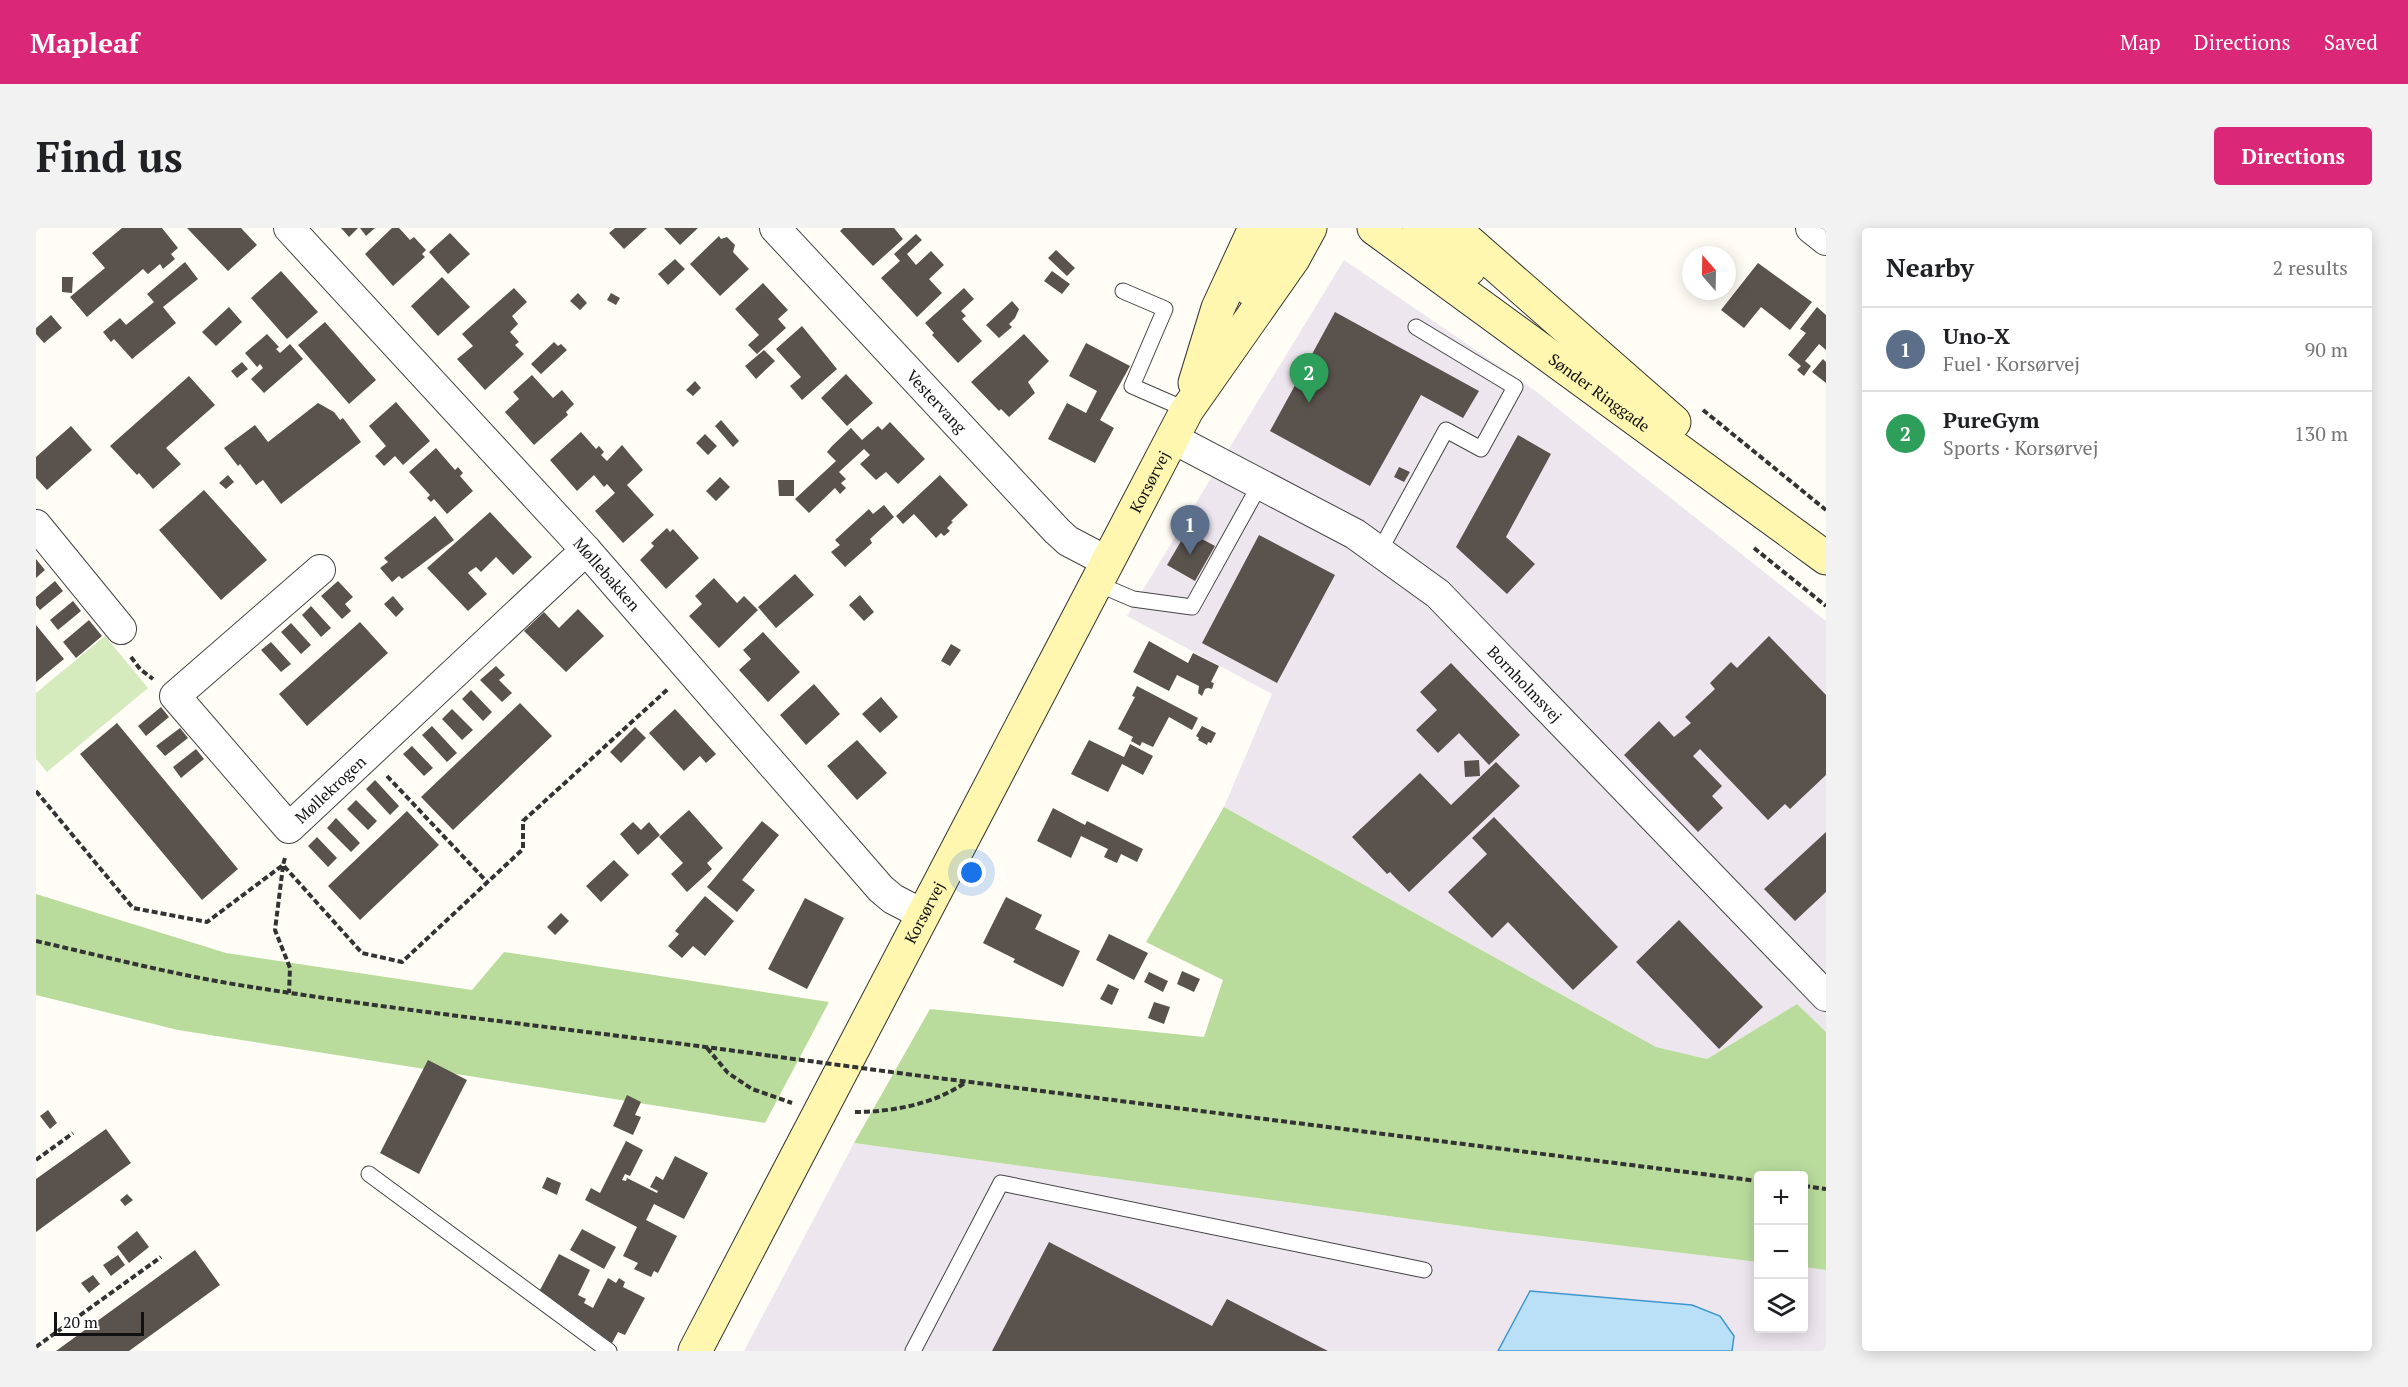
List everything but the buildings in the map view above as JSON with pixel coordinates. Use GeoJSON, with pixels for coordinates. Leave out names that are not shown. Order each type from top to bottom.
{"type":"FeatureCollection","features":[{"type":"Feature","properties":{"kind":"street","name":"Møllebakken"},"geometry":{"type":"LineString","coordinates":[[289,228],[586,550],[881,889],[893,899],[924,915]]}},
{"type":"Feature","properties":{"kind":"street","name":"Vestervang"},"geometry":{"type":"LineString","coordinates":[[775,228],[1057,531],[1103,573]]}},
{"type":"Feature","properties":{"kind":"street","name":"Korsørvej"},"geometry":{"type":"LineString","coordinates":[[1180,424],[1218,308],[1255,228]]}},
{"type":"Feature","properties":{"kind":"street"},"geometry":{"type":"LineString","coordinates":[[1180,424],[1282,228]]}},
{"type":"Feature","properties":{"kind":"street","name":"Korsørvej"},"geometry":{"type":"LineString","coordinates":[[695,1351],[1180,424],[1293,259],[1310,228]]}},
{"type":"Feature","properties":{"kind":"street","name":"Sønder Ringgade"},"geometry":{"type":"LineString","coordinates":[[1374,228],[1826,557]]}},
{"type":"Feature","properties":{"kind":"street"},"geometry":{"type":"LineString","coordinates":[[1419,228],[1590,370],[1722,464]]}},
{"type":"Feature","properties":{"kind":"street","name":"Sønder Ringgade"},"geometry":{"type":"LineString","coordinates":[[1453,228],[1826,557]]}},
{"type":"Feature","properties":{"kind":"street"},"geometry":{"type":"LineString","coordinates":[[1811,228],[1826,240]]}},
{"type":"Feature","properties":{"kind":"street","name":"Bornholmsvej"},"geometry":{"type":"LineString","coordinates":[[1180,424],[1259,486],[1355,534],[1438,594],[1826,996]]}},
{"type":"Feature","properties":{"kind":"street"},"geometry":{"type":"LineString","coordinates":[[36,525],[121,629]]}},
{"type":"Feature","properties":{"kind":"street","name":"Møllekrogen"},"geometry":{"type":"LineString","coordinates":[[175,696],[289,828],[586,550]]}},
{"type":"Feature","properties":{"kind":"street"},"geometry":{"type":"LineString","coordinates":[[175,696],[320,570]]}},
{"type":"Feature","properties":{"kind":"lane"},"geometry":{"type":"LineString","coordinates":[[1124,291],[1165,309],[1132,386],[1180,424]]}},
{"type":"Feature","properties":{"kind":"lane"},"geometry":{"type":"LineString","coordinates":[[1379,552],[1446,430],[1481,449],[1515,387],[1416,327]]}},
{"type":"Feature","properties":{"kind":"lane"},"geometry":{"type":"LineString","coordinates":[[1103,573],[1133,599],[1192,607],[1259,486]]}},
{"type":"Feature","properties":{"kind":"lane"},"geometry":{"type":"LineString","coordinates":[[369,1174],[609,1351]]}},
{"type":"Feature","properties":{"kind":"lane"},"geometry":{"type":"LineString","coordinates":[[913,1351],[1001,1183],[1424,1270]]}},
{"type":"Feature","properties":{"kind":"path"},"geometry":{"type":"LineString","coordinates":[[121,629],[119,642],[140,669],[175,696]]}},
{"type":"Feature","properties":{"kind":"path"},"geometry":{"type":"LineString","coordinates":[[283,865],[362,953],[402,962],[524,849],[524,821],[690,668]]}},
{"type":"Feature","properties":{"kind":"path"},"geometry":{"type":"LineString","coordinates":[[367,755],[488,883]]}},
{"type":"Feature","properties":{"kind":"path"},"geometry":{"type":"LineString","coordinates":[[36,792],[133,908],[207,922],[283,865]]}},
{"type":"Feature","properties":{"kind":"path"},"geometry":{"type":"LineString","coordinates":[[289,828],[275,930],[290,969],[289,993]]}},
{"type":"Feature","properties":{"kind":"path"},"geometry":{"type":"LineString","coordinates":[[36,941],[143,966],[289,993],[481,1020],[1754,1180]]}},
{"type":"Feature","properties":{"kind":"path"},"geometry":{"type":"LineString","coordinates":[[707,1047],[729,1073],[752,1089],[819,1112],[886,1112],[951,1092],[966,1082]]}},
{"type":"Feature","properties":{"kind":"path"},"geometry":{"type":"LineString","coordinates":[[36,1160],[73,1133]]}},
{"type":"Feature","properties":{"kind":"path"},"geometry":{"type":"LineString","coordinates":[[1808,1187],[1826,1189]]}},
{"type":"Feature","properties":{"kind":"path"},"geometry":{"type":"LineString","coordinates":[[36,1347],[161,1257]]}},
{"type":"Feature","properties":{"kind":"shaded area"},"geometry":{"type":"Polygon","coordinates":[[[1344,260],[1533,389],[1826,621],[1826,1032],[1797,1004],[1707,1059],[1656,1047],[1224,807],[1272,694],[1127,616],[1344,260]]]}},
{"type":"Feature","properties":{"kind":"shaded area"},"geometry":{"type":"Polygon","coordinates":[[[854,1143],[1498,1231],[1754,1262],[1754,1333],[1808,1333],[1808,1268],[1826,1270],[1826,1351],[744,1351],[854,1143]]]}},
{"type":"Feature","properties":{"kind":"green space"},"geometry":{"type":"Polygon","coordinates":[[[105,636],[148,688],[47,772],[36,759],[36,693],[105,636]]]}},
{"type":"Feature","properties":{"kind":"green space"},"geometry":{"type":"Polygon","coordinates":[[[1224,807],[1656,1047],[1707,1059],[1797,1004],[1826,1032],[1826,1270],[1808,1268],[1808,1171],[1754,1171],[1754,1262],[1498,1231],[854,1143],[930,1009],[1204,1037],[1223,980],[1146,942],[1224,807]]]}},
{"type":"Feature","properties":{"kind":"green space"},"geometry":{"type":"Polygon","coordinates":[[[36,894],[226,953],[472,990],[504,952],[829,1002],[765,1123],[178,1030],[36,995],[36,894]]]}},
{"type":"Feature","properties":{"kind":"water"},"geometry":{"type":"Polygon","coordinates":[[[1530,1291],[1692,1305],[1720,1316],[1734,1336],[1732,1351],[1498,1351],[1530,1291]]]}},
{"type":"Feature","properties":{"kind":"place","name":"PureGym"},"geometry":{"type":"Point","coordinates":[1309,403]}},
{"type":"Feature","properties":{"kind":"place","name":"Uno-X"},"geometry":{"type":"Point","coordinates":[1190,555]}}]}
